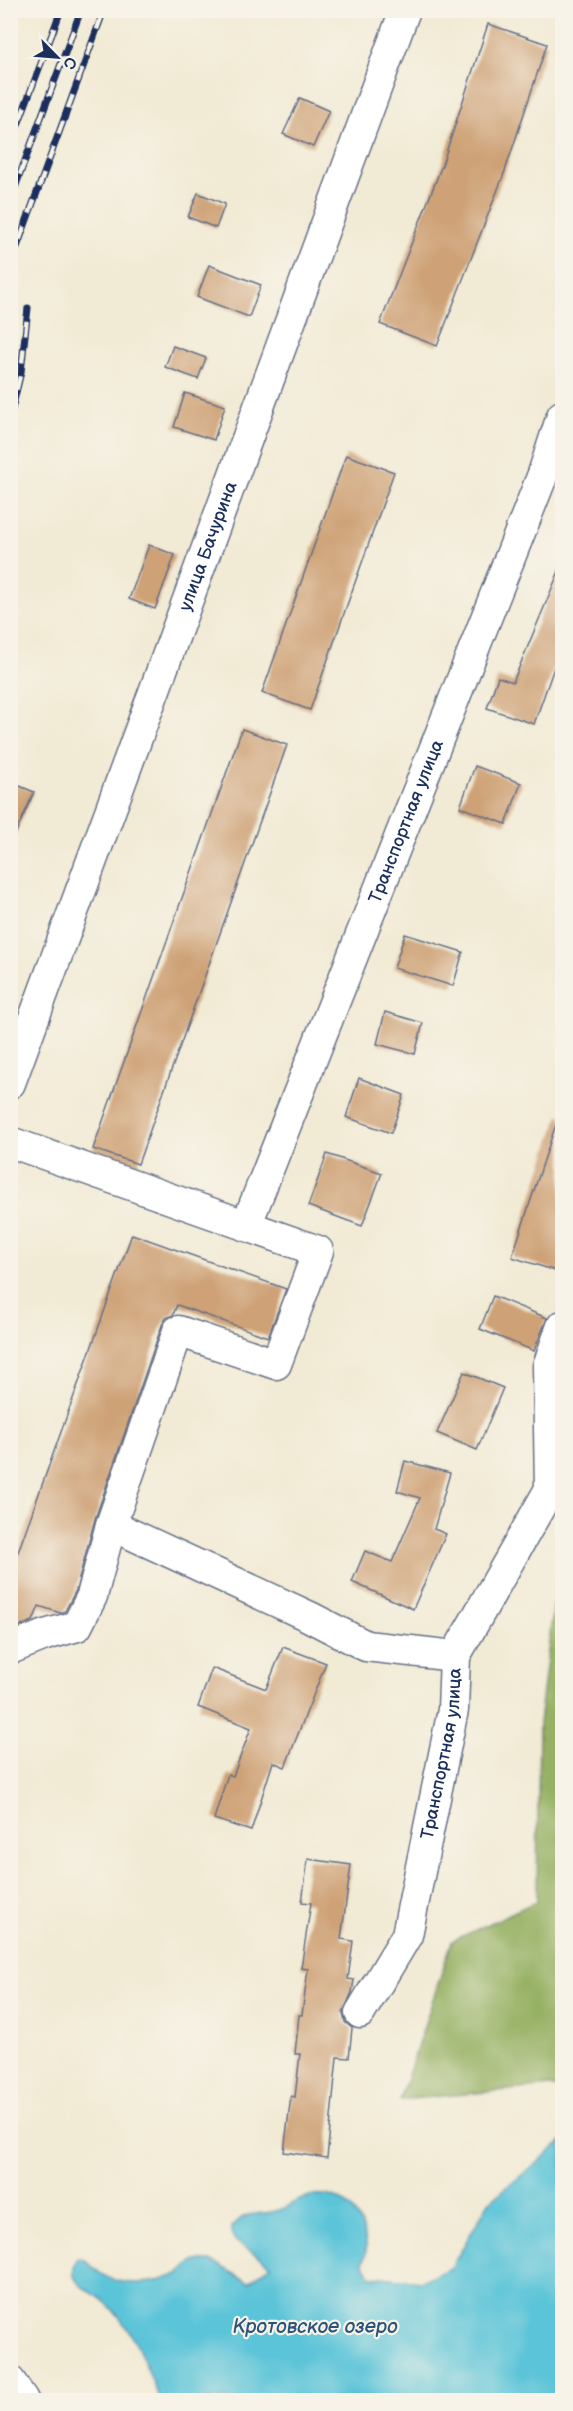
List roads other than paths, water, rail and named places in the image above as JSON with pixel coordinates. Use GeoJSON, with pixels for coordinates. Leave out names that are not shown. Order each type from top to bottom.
{"type":"FeatureCollection","features":[{"type":"Feature","properties":{"kind":"street","name":"улица Бачурина"},"geometry":{"type":"LineString","coordinates":[[10,1083],[405,10]]}},
{"type":"Feature","properties":{"kind":"street","name":"Транспортная улица"},"geometry":{"type":"LineString","coordinates":[[246,1226],[553,476],[562,416]]}},
{"type":"Feature","properties":{"kind":"street"},"geometry":{"type":"LineString","coordinates":[[10,1142],[318,1251],[276,1364],[178,1331],[111,1525],[92,1596],[77,1626],[45,1635],[10,1649]]}},
{"type":"Feature","properties":{"kind":"street","name":"Транспортная улица"},"geometry":{"type":"LineString","coordinates":[[360,2013],[406,1935],[453,1710],[455,1656],[550,1488],[548,1366],[562,1326]]}},
{"type":"Feature","properties":{"kind":"street"},"geometry":{"type":"LineString","coordinates":[[111,1525],[310,1617],[366,1646],[455,1656]]}},
{"type":"Feature","properties":{"kind":"street"},"geometry":{"type":"LineString","coordinates":[[10,2380],[23,2400]]}},
{"type":"Feature","properties":{"kind":"water","name":"Кротовское озеро"},"geometry":{"type":"Polygon","coordinates":[[[562,2142],[562,2400],[160,2400],[138,2348],[124,2324],[106,2303],[84,2288],[74,2276],[77,2258],[87,2262],[108,2278],[137,2283],[158,2281],[176,2275],[194,2261],[211,2261],[249,2282],[271,2265],[234,2240],[231,2227],[243,2217],[275,2211],[311,2196],[326,2195],[336,2198],[352,2209],[362,2226],[366,2245],[363,2263],[371,2276],[421,2281],[451,2268],[489,2202],[562,2142]]]}},
{"type":"Feature","properties":{"kind":"railway"},"geometry":{"type":"LineString","coordinates":[[10,146],[61,10]]}},
{"type":"Feature","properties":{"kind":"railway"},"geometry":{"type":"LineString","coordinates":[[10,201],[81,10]]}},
{"type":"Feature","properties":{"kind":"railway"},"geometry":{"type":"LineString","coordinates":[[10,266],[104,10]]}},
{"type":"Feature","properties":{"kind":"railway"},"geometry":{"type":"LineString","coordinates":[[10,417],[21,372],[28,308]]}}]}
